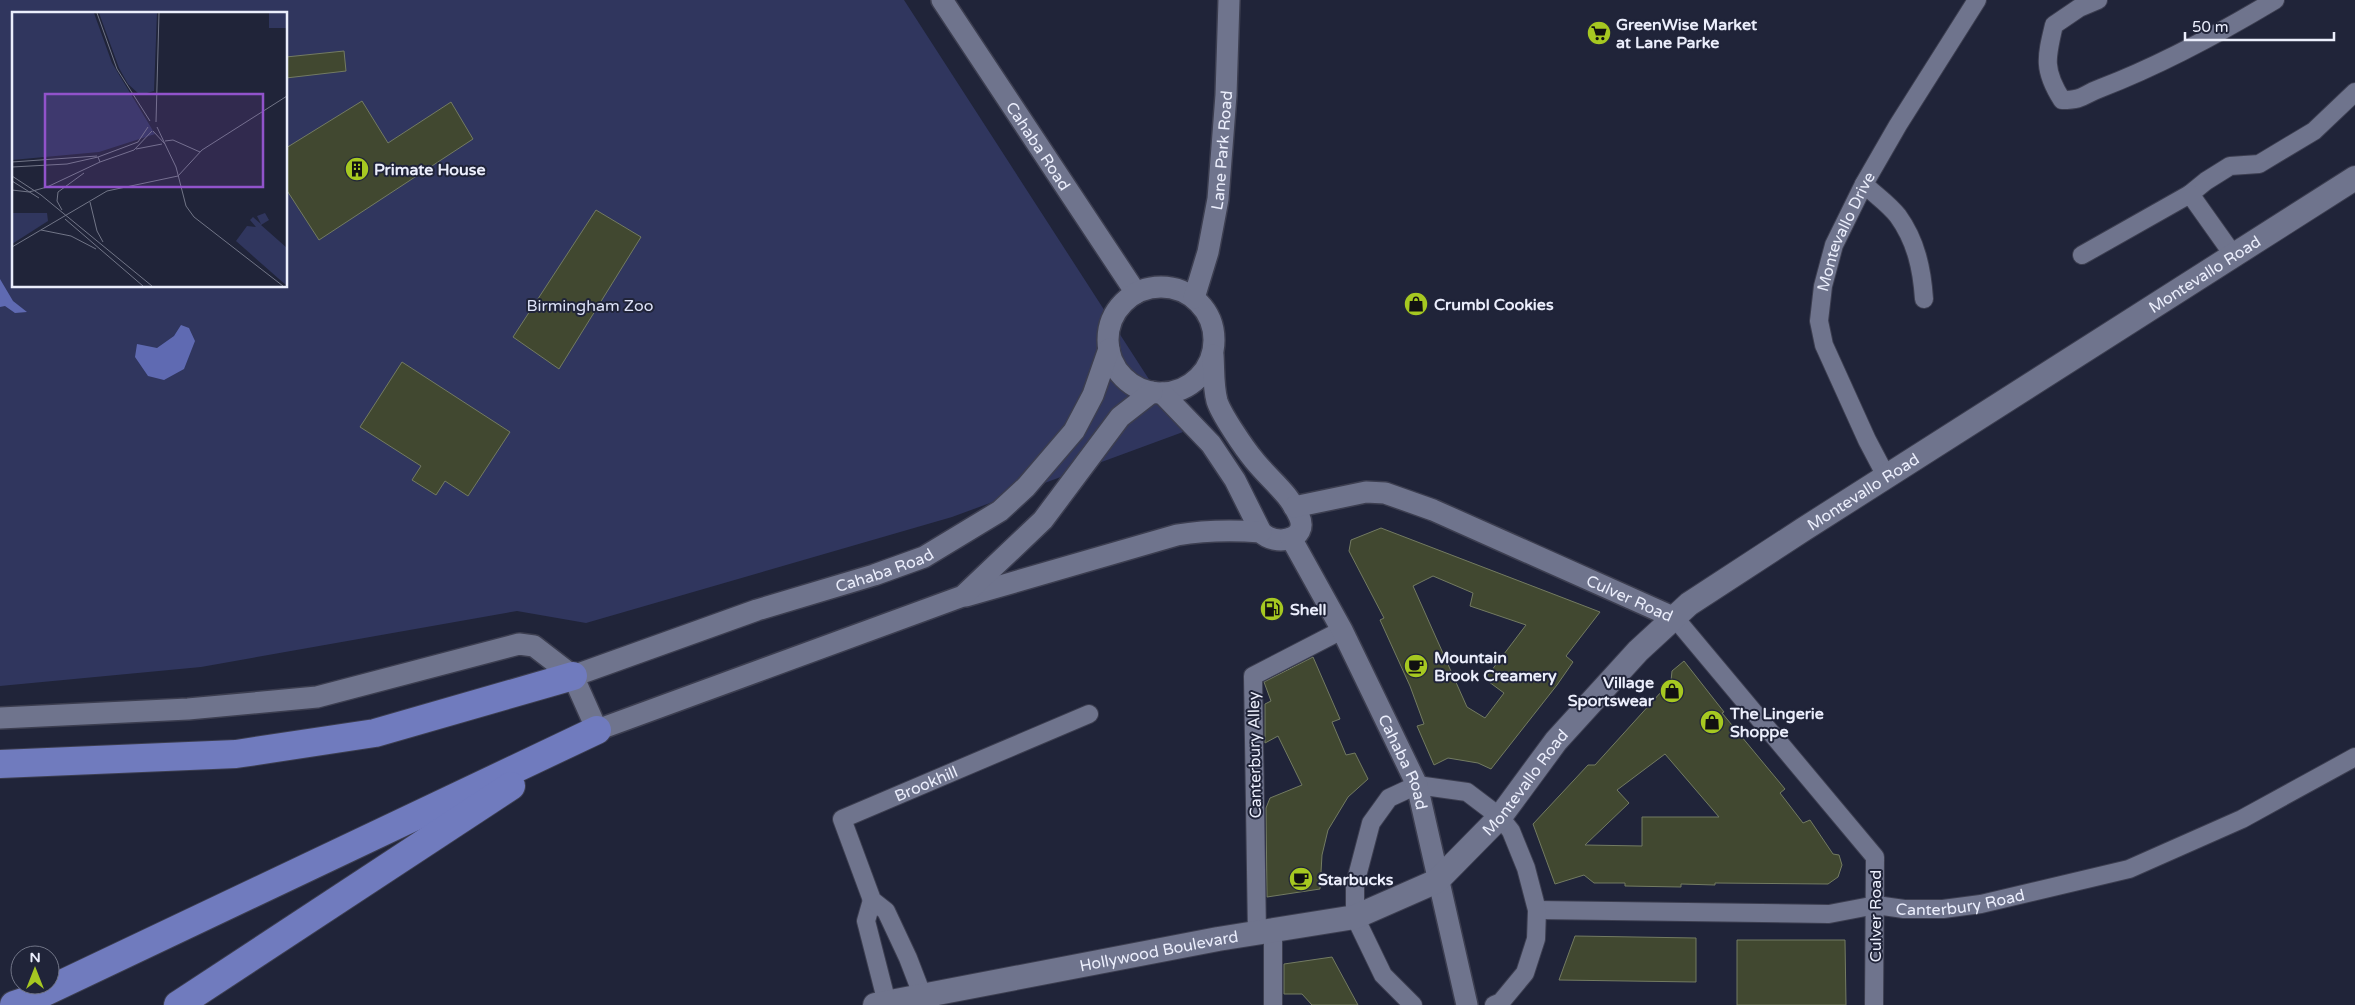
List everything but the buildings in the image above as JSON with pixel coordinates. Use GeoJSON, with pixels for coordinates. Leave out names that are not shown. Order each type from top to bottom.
{"type":"FeatureCollection","features":[{"type":"Feature","properties":{"kind":"highway"},"geometry":{"type":"LineString","coordinates":[[0,764],[236,754],[357,736],[375,733],[573,676]]}},
{"type":"Feature","properties":{"kind":"highway"},"geometry":{"type":"LineString","coordinates":[[14,1005],[26,1001],[597,730]]}},
{"type":"Feature","properties":{"kind":"highway"},"geometry":{"type":"LineString","coordinates":[[178,1005],[597,730]]}},
{"type":"Feature","properties":{"kind":"main road","name":"Montevallo Road"},"geometry":{"type":"LineString","coordinates":[[1437,881],[1500,817],[1556,741],[1638,651],[1689,604],[2355,178]]}},
{"type":"Feature","properties":{"kind":"main road","name":"Hollywood Boulevard"},"geometry":{"type":"LineString","coordinates":[[881,1004],[1218,939],[1355,917],[1437,881]]}},
{"type":"Feature","properties":{"kind":"street","name":"Cahaba Road"},"geometry":{"type":"LineString","coordinates":[[942,0],[1136,293]]}},
{"type":"Feature","properties":{"kind":"street","name":"Lane Park Road"},"geometry":{"type":"LineString","coordinates":[[1194,298],[1208,252],[1218,199],[1226,95],[1229,0]]}},
{"type":"Feature","properties":{"kind":"street","name":"Montevallo Drive"},"geometry":{"type":"LineString","coordinates":[[1887,478],[1867,440],[1824,345],[1819,321],[1823,286],[1834,245],[1864,184],[1898,125],[1977,0]]}},
{"type":"Feature","properties":{"kind":"street"},"geometry":{"type":"LineString","coordinates":[[2098,0],[2079,8],[2054,25],[2047,56],[2051,82],[2062,100],[2078,100],[2094,90],[2141,73],[2276,0]]}},
{"type":"Feature","properties":{"kind":"street"},"geometry":{"type":"LineString","coordinates":[[2082,255],[2190,194],[2230,166],[2259,164],[2314,131],[2355,92]]}},
{"type":"Feature","properties":{"kind":"street"},"geometry":{"type":"LineString","coordinates":[[1864,184],[1897,214],[1913,242],[1922,273],[1924,299]]}},
{"type":"Feature","properties":{"kind":"street"},"geometry":{"type":"LineString","coordinates":[[2190,194],[2234,256]]}},
{"type":"Feature","properties":{"kind":"street","name":"Cahaba Road"},"geometry":{"type":"LineString","coordinates":[[1194,298],[1170,288],[1157,287],[1136,293],[1123,303],[1115,313],[1109,331],[1109,349],[1113,362],[1120,373],[1140,389],[1157,393],[1211,444],[1235,480],[1261,532]]}},
{"type":"Feature","properties":{"kind":"street"},"geometry":{"type":"LineString","coordinates":[[963,596],[1043,520],[1120,417],[1157,393],[1178,390],[1200,377],[1212,355],[1215,342],[1212,324],[1203,307],[1194,298]]}},
{"type":"Feature","properties":{"kind":"street","name":"Cahaba Road"},"geometry":{"type":"LineString","coordinates":[[573,676],[757,610],[874,575],[924,556],[992,516],[1026,487],[1074,430],[1093,395],[1109,349]]}},
{"type":"Feature","properties":{"kind":"street"},"geometry":{"type":"LineString","coordinates":[[0,718],[188,709],[318,697],[519,644],[534,646],[573,676],[597,730],[963,596],[1177,535],[1204,530],[1231,530],[1261,532],[1267,539],[1275,541],[1291,538],[1302,530],[1302,523],[1294,507],[1278,484],[1253,460],[1219,407],[1212,355]]}},
{"type":"Feature","properties":{"kind":"street","name":"Culver Road"},"geometry":{"type":"LineString","coordinates":[[1294,507],[1366,492],[1385,493],[1432,510],[1675,618],[1875,857],[1874,1005]]}},
{"type":"Feature","properties":{"kind":"street","name":"Cahaba Road"},"geometry":{"type":"LineString","coordinates":[[1291,538],[1342,630],[1416,785],[1467,1005]]}},
{"type":"Feature","properties":{"kind":"street","name":"Canterbury Alley"},"geometry":{"type":"LineString","coordinates":[[1273,1005],[1265,932],[1253,676],[1342,630]]}},
{"type":"Feature","properties":{"kind":"street","name":"Brookhill"},"geometry":{"type":"LineString","coordinates":[[923,997],[908,958],[886,911],[872,900],[842,819],[1088,714]]}},
{"type":"Feature","properties":{"kind":"street","name":"Canterbury Road"},"geometry":{"type":"LineString","coordinates":[[1537,910],[1829,914],[1876,905],[1904,909],[1943,910],[1981,904],[2129,869],[2242,819],[2355,757]]}},
{"type":"Feature","properties":{"kind":"street"},"geometry":{"type":"LineString","coordinates":[[1413,1005],[1383,975],[1355,917],[1355,884],[1371,823],[1389,798],[1416,785],[1467,792],[1500,817],[1510,831],[1526,868],[1537,910],[1536,939],[1525,973],[1501,1002],[1494,1005]]}},
{"type":"Feature","properties":{"kind":"street"},"geometry":{"type":"LineString","coordinates":[[872,900],[866,921],[881,1004]]}},
{"type":"Feature","properties":{"kind":"green space","name":"Birmingham Zoo"},"geometry":{"type":"Polygon","coordinates":[[[0,0],[904,0],[1183,432],[952,517],[586,623],[517,611],[201,667],[0,686],[0,0]]]}},
{"type":"Feature","properties":{"kind":"shaded area"},"geometry":{"type":"Polygon","coordinates":[[[0,279],[13,301],[27,312],[15,313],[5,306],[0,307],[0,279]]]}},
{"type":"Feature","properties":{"kind":"shaded area"},"geometry":{"type":"Polygon","coordinates":[[[181,325],[189,328],[195,341],[184,369],[164,380],[148,376],[135,357],[137,344],[157,348],[174,336],[181,325]]]}},
{"type":"Feature","properties":{"kind":"place","name":"GreenWise Market at Lane Parke"},"geometry":{"type":"Point","coordinates":[1599,33]}},
{"type":"Feature","properties":{"kind":"place","name":"Primate House"},"geometry":{"type":"Point","coordinates":[357,169]}},
{"type":"Feature","properties":{"kind":"place","name":"Crumbl Cookies"},"geometry":{"type":"Point","coordinates":[1416,304]}},
{"type":"Feature","properties":{"kind":"place","name":"Shell"},"geometry":{"type":"Point","coordinates":[1272,609]}},
{"type":"Feature","properties":{"kind":"place","name":"Mountain Brook Creamery"},"geometry":{"type":"Point","coordinates":[1416,666]}},
{"type":"Feature","properties":{"kind":"place","name":"Village Sportswear"},"geometry":{"type":"Point","coordinates":[1672,691]}},
{"type":"Feature","properties":{"kind":"place","name":"The Lingerie Shoppe"},"geometry":{"type":"Point","coordinates":[1712,722]}},
{"type":"Feature","properties":{"kind":"place","name":"Starbucks"},"geometry":{"type":"Point","coordinates":[1301,879]}}]}
